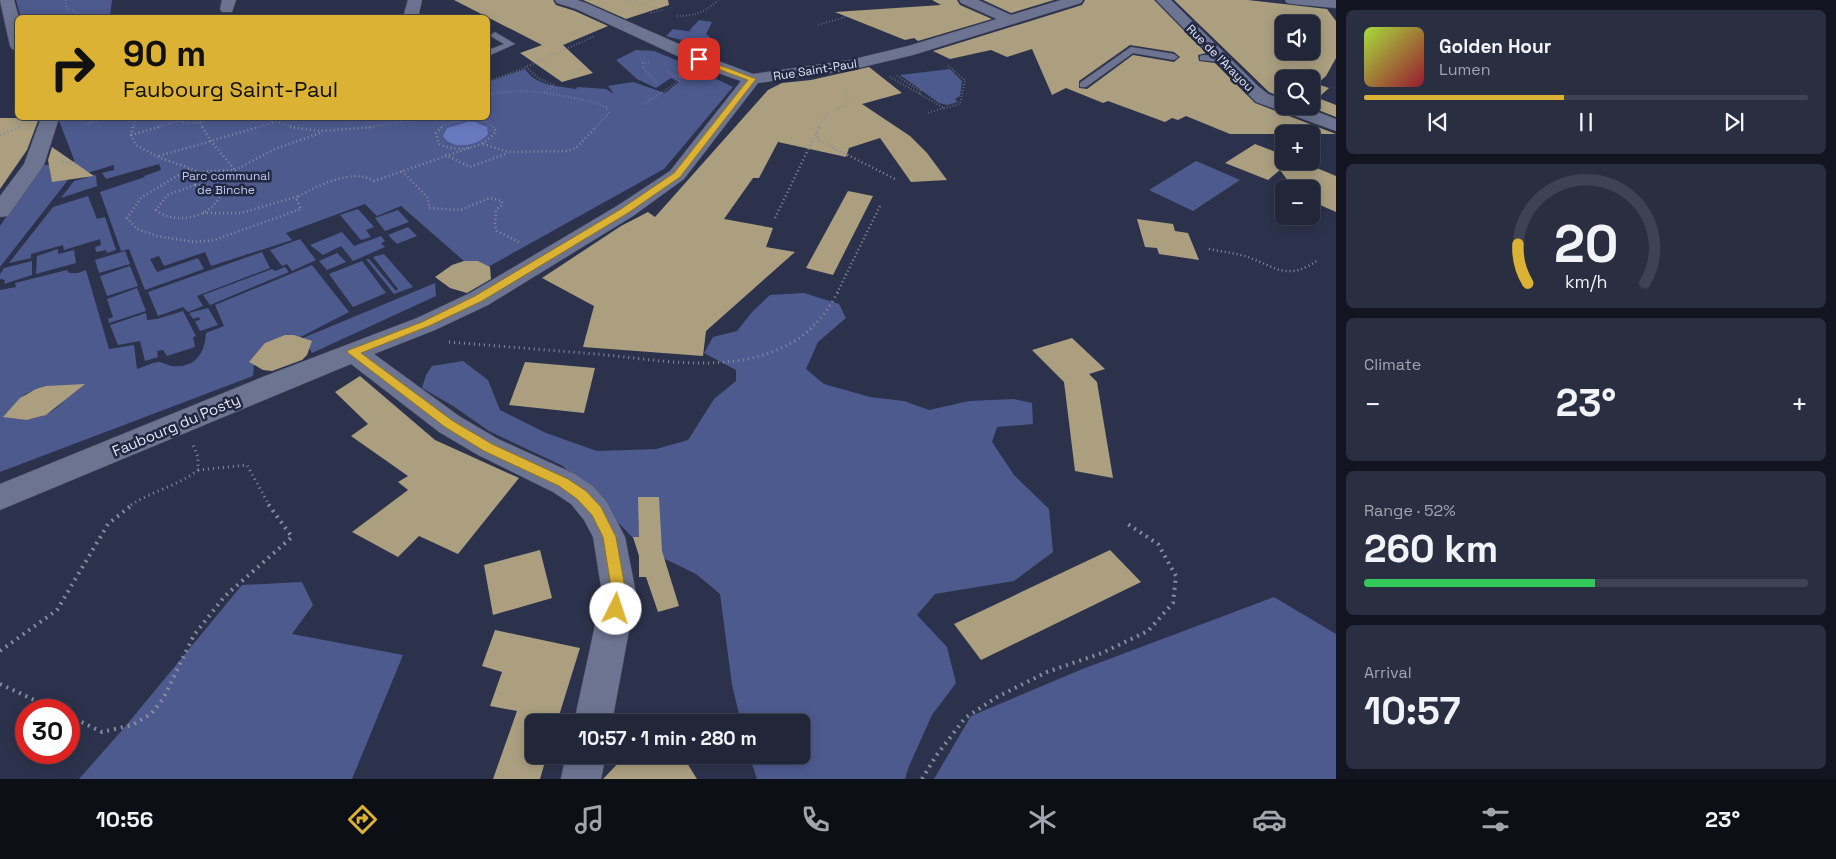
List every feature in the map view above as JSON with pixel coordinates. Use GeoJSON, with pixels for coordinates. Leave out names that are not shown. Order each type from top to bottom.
{"type":"FeatureCollection","features":[{"type":"Feature","properties":{"kind":"street"},"geometry":{"type":"LineString","coordinates":[[411,15],[415,0]]}},
{"type":"Feature","properties":{"kind":"street","name":"Rue Saint-Paul"},"geometry":{"type":"LineString","coordinates":[[562,0],[581,6],[707,63],[752,79],[827,70],[913,50],[1076,0]]}},
{"type":"Feature","properties":{"kind":"street"},"geometry":{"type":"LineString","coordinates":[[966,0],[1008,20]]}},
{"type":"Feature","properties":{"kind":"street","name":"Rue de l'Arayou"},"geometry":{"type":"LineString","coordinates":[[1163,0],[1253,91],[1262,98],[1275,103]]}},
{"type":"Feature","properties":{"kind":"street"},"geometry":{"type":"LineString","coordinates":[[1292,0],[1336,4]]}},
{"type":"Feature","properties":{"kind":"street"},"geometry":{"type":"LineString","coordinates":[[5,2],[15,37]]}},
{"type":"Feature","properties":{"kind":"street"},"geometry":{"type":"LineString","coordinates":[[0,51],[15,48]]}},
{"type":"Feature","properties":{"kind":"street"},"geometry":{"type":"LineString","coordinates":[[827,70],[845,89]]}},
{"type":"Feature","properties":{"kind":"street","name":"Faubourg du Posty"},"geometry":{"type":"LineString","coordinates":[[0,497],[352,352],[426,324],[479,299],[624,211],[677,175],[752,79]]}},
{"type":"Feature","properties":{"kind":"street","name":"Rue de l'Arayou"},"geometry":{"type":"LineString","coordinates":[[1309,115],[1336,125]]}},
{"type":"Feature","properties":{"kind":"street"},"geometry":{"type":"LineString","coordinates":[[0,211],[34,165],[49,120]]}},
{"type":"Feature","properties":{"kind":"street"},"geometry":{"type":"LineString","coordinates":[[352,352],[449,424],[488,447],[564,483],[582,495],[596,511],[609,537],[619,593],[595,714]]}},
{"type":"Feature","properties":{"kind":"street"},"geometry":{"type":"LineString","coordinates":[[581,779],[584,764]]}},
{"type":"Feature","properties":{"kind":"lane"},"geometry":{"type":"LineString","coordinates":[[490,52],[511,44],[495,35]]}},
{"type":"Feature","properties":{"kind":"lane"},"geometry":{"type":"LineString","coordinates":[[1083,85],[1131,50],[1174,56]]}},
{"type":"Feature","properties":{"kind":"lane"},"geometry":{"type":"LineString","coordinates":[[1203,58],[1220,59]]}},
{"type":"Feature","properties":{"kind":"path"},"geometry":{"type":"LineString","coordinates":[[66,0],[66,8],[80,15]]}},
{"type":"Feature","properties":{"kind":"path"},"geometry":{"type":"LineString","coordinates":[[677,16],[697,15],[705,12],[718,0]]}},
{"type":"Feature","properties":{"kind":"path"},"geometry":{"type":"LineString","coordinates":[[818,25],[845,17]]}},
{"type":"Feature","properties":{"kind":"path"},"geometry":{"type":"LineString","coordinates":[[490,80],[597,35]]}},
{"type":"Feature","properties":{"kind":"path"},"geometry":{"type":"LineString","coordinates":[[871,60],[895,82],[944,108]]}},
{"type":"Feature","properties":{"kind":"path"},"geometry":{"type":"LineString","coordinates":[[928,113],[960,104],[966,80],[948,64],[941,64]]}},
{"type":"Feature","properties":{"kind":"path"},"geometry":{"type":"LineString","coordinates":[[525,67],[538,78],[554,85],[544,93]]}},
{"type":"Feature","properties":{"kind":"path"},"geometry":{"type":"LineString","coordinates":[[896,75],[920,91],[920,96]]}},
{"type":"Feature","properties":{"kind":"path"},"geometry":{"type":"LineString","coordinates":[[644,104],[679,81],[681,76]]}},
{"type":"Feature","properties":{"kind":"path"},"geometry":{"type":"LineString","coordinates":[[775,218],[823,118],[829,111],[846,106],[849,100],[845,89]]}},
{"type":"Feature","properties":{"kind":"path"},"geometry":{"type":"LineString","coordinates":[[484,144],[508,152],[547,152],[576,148],[609,113],[606,107],[596,103],[528,90],[509,90],[490,95]]}},
{"type":"Feature","properties":{"kind":"path"},"geometry":{"type":"LineString","coordinates":[[84,124],[99,120]]}},
{"type":"Feature","properties":{"kind":"path"},"geometry":{"type":"LineString","coordinates":[[135,120],[131,135],[136,145],[158,157],[189,170],[200,172],[235,170],[275,149],[324,132],[380,126],[412,120]]}},
{"type":"Feature","properties":{"kind":"path"},"geometry":{"type":"LineString","coordinates":[[131,135],[180,121],[190,124],[206,120]]}},
{"type":"Feature","properties":{"kind":"path"},"geometry":{"type":"LineString","coordinates":[[268,120],[324,132]]}},
{"type":"Feature","properties":{"kind":"path"},"geometry":{"type":"LineString","coordinates":[[460,120],[445,125],[436,133],[435,138],[442,146],[469,148]]}},
{"type":"Feature","properties":{"kind":"path"},"geometry":{"type":"LineString","coordinates":[[202,213],[217,204],[221,194],[212,187],[196,185],[176,190],[160,199],[156,210],[164,217],[173,218],[182,218],[202,213],[241,213],[300,196],[355,175],[364,175],[374,181],[484,144],[493,137],[494,127],[482,121],[472,120]]}},
{"type":"Feature","properties":{"kind":"path"},"geometry":{"type":"LineString","coordinates":[[158,157],[274,122]]}},
{"type":"Feature","properties":{"kind":"path"},"geometry":{"type":"LineString","coordinates":[[200,123],[211,141],[235,170]]}},
{"type":"Feature","properties":{"kind":"path"},"geometry":{"type":"LineString","coordinates":[[817,132],[818,140],[824,144],[897,180]]}},
{"type":"Feature","properties":{"kind":"path"},"geometry":{"type":"LineString","coordinates":[[445,156],[470,167],[495,159],[508,152]]}},
{"type":"Feature","properties":{"kind":"path"},"geometry":{"type":"LineString","coordinates":[[189,170],[142,197],[127,218],[137,229],[157,236],[186,242],[214,240],[301,209],[297,200],[300,196]]}},
{"type":"Feature","properties":{"kind":"path"},"geometry":{"type":"LineString","coordinates":[[402,171],[428,198],[429,208],[433,210],[460,210],[490,198],[502,201],[502,205],[496,210],[495,225],[497,231],[523,244]]}},
{"type":"Feature","properties":{"kind":"path"},"geometry":{"type":"LineString","coordinates":[[196,185],[200,172]]}},
{"type":"Feature","properties":{"kind":"path"},"geometry":{"type":"LineString","coordinates":[[426,324],[430,335],[446,342],[698,363],[740,360],[767,355],[803,335],[830,307],[881,204]]}},
{"type":"Feature","properties":{"kind":"path"},"geometry":{"type":"LineString","coordinates":[[1209,249],[1247,257],[1273,269],[1287,271],[1304,270],[1318,260]]}},
{"type":"Feature","properties":{"kind":"path"},"geometry":{"type":"LineString","coordinates":[[180,423],[190,438],[198,457],[198,470]]}},
{"type":"Feature","properties":{"kind":"path"},"geometry":{"type":"LineString","coordinates":[[0,651],[56,610],[108,524],[130,506],[147,495],[185,480],[198,470],[247,465],[264,499],[292,537],[225,596],[194,635],[163,699],[151,714],[132,725],[102,732],[80,721]]}},
{"type":"Feature","properties":{"kind":"path"},"geometry":{"type":"LineString","coordinates":[[922,779],[936,756],[965,718],[997,697],[1047,672],[1102,653],[1148,631],[1173,603],[1176,576],[1158,544],[1126,523]]}},
{"type":"Feature","properties":{"kind":"path"},"geometry":{"type":"LineString","coordinates":[[0,684],[32,699]]}},
{"type":"Feature","properties":{"kind":"green space"},"geometry":{"type":"Polygon","coordinates":[[[16,0],[112,0],[110,15],[20,15],[16,0]]]}},
{"type":"Feature","properties":{"kind":"green space"},"geometry":{"type":"Polygon","coordinates":[[[699,20],[712,22],[706,34],[712,39],[710,42],[696,41],[689,47],[681,44],[685,39],[681,40],[666,36],[673,29],[693,32],[689,31],[699,20]]]}},
{"type":"Feature","properties":{"kind":"green space","name":"Parc communal de Binche"},"geometry":{"type":"Polygon","coordinates":[[[636,50],[654,51],[688,65],[677,72],[695,78],[704,73],[733,87],[664,169],[488,267],[478,261],[464,261],[401,206],[377,216],[365,204],[286,233],[292,240],[211,266],[205,252],[164,266],[159,256],[150,259],[157,272],[198,258],[204,269],[145,290],[129,249],[121,251],[100,192],[161,170],[159,164],[106,179],[102,173],[114,170],[114,165],[80,175],[59,120],[490,120],[490,81],[525,69],[535,79],[555,86],[576,89],[578,87],[606,89],[614,94],[608,86],[633,82],[665,93],[679,82],[671,78],[656,88],[637,79],[616,60],[636,50]]]}},
{"type":"Feature","properties":{"kind":"green space"},"geometry":{"type":"Polygon","coordinates":[[[950,69],[962,81],[960,96],[955,99],[958,102],[947,105],[939,103],[900,75],[950,69]]]}},
{"type":"Feature","properties":{"kind":"green space"},"geometry":{"type":"Polygon","coordinates":[[[1196,161],[1240,180],[1193,211],[1149,190],[1196,161]]]}},
{"type":"Feature","properties":{"kind":"green space"},"geometry":{"type":"Polygon","coordinates":[[[57,165],[51,177],[52,180],[68,180],[0,267],[0,226],[40,167],[57,165]]]}},
{"type":"Feature","properties":{"kind":"green space"},"geometry":{"type":"Polygon","coordinates":[[[96,175],[97,186],[61,198],[74,181],[96,175]]]}},
{"type":"Feature","properties":{"kind":"green space"},"geometry":{"type":"Polygon","coordinates":[[[88,196],[97,219],[105,217],[116,250],[107,253],[106,250],[96,252],[95,247],[101,245],[100,239],[64,250],[63,245],[31,254],[31,258],[9,263],[53,207],[88,196]]]}},
{"type":"Feature","properties":{"kind":"green space"},"geometry":{"type":"Polygon","coordinates":[[[358,209],[374,227],[366,230],[371,237],[361,240],[340,215],[358,209]]]}},
{"type":"Feature","properties":{"kind":"green space"},"geometry":{"type":"Polygon","coordinates":[[[398,210],[409,222],[385,231],[375,218],[398,210]]]}},
{"type":"Feature","properties":{"kind":"green space"},"geometry":{"type":"Polygon","coordinates":[[[408,227],[417,236],[397,244],[388,235],[408,227]]]}},
{"type":"Feature","properties":{"kind":"green space"},"geometry":{"type":"Polygon","coordinates":[[[342,232],[354,246],[381,236],[385,241],[381,243],[385,247],[353,261],[341,246],[323,255],[310,245],[342,232]]]}},
{"type":"Feature","properties":{"kind":"green space"},"geometry":{"type":"Polygon","coordinates":[[[300,239],[316,260],[292,271],[287,264],[282,266],[270,250],[300,239]]]}},
{"type":"Feature","properties":{"kind":"green space"},"geometry":{"type":"Polygon","coordinates":[[[58,249],[58,254],[74,250],[76,263],[36,274],[37,256],[58,249]]]}},
{"type":"Feature","properties":{"kind":"green space"},"geometry":{"type":"Polygon","coordinates":[[[125,251],[130,264],[99,273],[95,260],[125,251]]]}},
{"type":"Feature","properties":{"kind":"green space"},"geometry":{"type":"Polygon","coordinates":[[[262,252],[270,268],[197,296],[203,306],[188,312],[183,307],[158,316],[148,292],[262,252]]]}},
{"type":"Feature","properties":{"kind":"green space"},"geometry":{"type":"Polygon","coordinates":[[[337,253],[346,262],[327,270],[319,261],[337,253]]]}},
{"type":"Feature","properties":{"kind":"green space"},"geometry":{"type":"Polygon","coordinates":[[[384,254],[413,287],[394,294],[366,259],[369,259],[396,291],[398,289],[373,257],[384,254]]]}},
{"type":"Feature","properties":{"kind":"green space"},"geometry":{"type":"Polygon","coordinates":[[[32,261],[32,275],[4,284],[5,280],[0,279],[0,274],[4,268],[32,261]]]}},
{"type":"Feature","properties":{"kind":"green space"},"geometry":{"type":"Polygon","coordinates":[[[362,261],[386,293],[353,307],[329,274],[362,261]]]}},
{"type":"Feature","properties":{"kind":"green space"},"geometry":{"type":"Polygon","coordinates":[[[312,265],[349,312],[254,361],[253,376],[0,472],[0,290],[16,287],[15,283],[67,270],[69,273],[78,273],[86,270],[109,349],[134,345],[137,369],[157,362],[171,366],[186,365],[197,358],[201,353],[206,333],[224,326],[215,305],[312,265]],[[46,386],[25,394],[13,407],[27,420],[38,417],[53,411],[65,399],[66,388],[46,386]]]}},
{"type":"Feature","properties":{"kind":"green space"},"geometry":{"type":"Polygon","coordinates":[[[130,266],[138,286],[107,296],[100,276],[130,266]]]}},
{"type":"Feature","properties":{"kind":"green space"},"geometry":{"type":"Polygon","coordinates":[[[285,267],[289,272],[210,305],[203,295],[272,269],[275,271],[285,267]]]}},
{"type":"Feature","properties":{"kind":"green space"},"geometry":{"type":"Polygon","coordinates":[[[435,283],[436,296],[312,353],[303,338],[435,283]]]}},
{"type":"Feature","properties":{"kind":"green space"},"geometry":{"type":"Polygon","coordinates":[[[137,288],[146,311],[109,323],[108,319],[113,317],[107,299],[137,288]]]}},
{"type":"Feature","properties":{"kind":"green space"},"geometry":{"type":"Polygon","coordinates":[[[804,293],[839,304],[846,318],[818,342],[806,369],[824,384],[870,397],[904,401],[929,410],[969,401],[1014,399],[1032,403],[1033,424],[997,427],[992,442],[1014,475],[1049,509],[1053,552],[1014,581],[935,594],[917,615],[947,647],[956,683],[932,715],[905,779],[757,779],[752,764],[810,764],[810,714],[739,714],[732,685],[720,594],[696,574],[643,548],[563,466],[489,431],[453,406],[422,388],[426,375],[432,366],[463,361],[488,380],[500,410],[546,433],[597,451],[656,449],[688,440],[714,399],[736,381],[736,370],[704,353],[713,337],[737,331],[752,312],[770,295],[804,293]]]}},
{"type":"Feature","properties":{"kind":"green space"},"geometry":{"type":"Polygon","coordinates":[[[208,308],[218,325],[200,331],[195,321],[200,320],[199,317],[193,319],[189,313],[208,308]]]}},
{"type":"Feature","properties":{"kind":"green space"},"geometry":{"type":"Polygon","coordinates":[[[183,311],[196,336],[193,337],[195,347],[167,356],[163,350],[157,351],[158,357],[145,361],[140,341],[118,345],[110,325],[146,313],[147,320],[183,311]]]}},
{"type":"Feature","properties":{"kind":"green space"},"geometry":{"type":"Polygon","coordinates":[[[302,582],[313,605],[292,634],[403,655],[352,779],[79,779],[124,728],[242,585],[302,582]]]}},
{"type":"Feature","properties":{"kind":"green space"},"geometry":{"type":"Polygon","coordinates":[[[1274,597],[1336,634],[1336,779],[934,779],[971,716],[1080,670],[1274,597]]]}},
{"type":"Feature","properties":{"kind":"shaded area"},"geometry":{"type":"Polygon","coordinates":[[[475,122],[487,127],[488,134],[472,144],[465,145],[452,144],[443,136],[447,128],[475,122]]]}},
{"type":"Feature","properties":{"kind":"building"},"geometry":{"type":"Polygon","coordinates":[[[454,0],[553,0],[556,5],[575,11],[608,26],[563,45],[593,73],[562,82],[520,53],[542,45],[490,18],[490,15],[483,15],[454,0]]]}},
{"type":"Feature","properties":{"kind":"building"},"geometry":{"type":"Polygon","coordinates":[[[583,0],[668,0],[669,5],[626,19],[583,0]]]}},
{"type":"Feature","properties":{"kind":"building"},"geometry":{"type":"Polygon","coordinates":[[[932,0],[957,0],[960,5],[992,19],[918,41],[914,38],[905,40],[835,12],[941,5],[932,0]]]}},
{"type":"Feature","properties":{"kind":"building"},"geometry":{"type":"Polygon","coordinates":[[[983,0],[1054,0],[1011,13],[983,0]]]}},
{"type":"Feature","properties":{"kind":"building"},"geometry":{"type":"Polygon","coordinates":[[[1085,0],[1154,0],[1206,53],[1198,55],[1199,61],[1215,63],[1255,103],[1275,111],[1275,115],[1286,115],[1312,125],[1275,125],[1275,134],[1230,134],[1186,116],[1178,120],[1172,118],[1165,122],[1108,101],[1103,103],[1066,88],[1052,95],[1032,49],[1007,57],[991,50],[950,59],[933,51],[1082,5],[1085,0]],[[1130,45],[1079,81],[1079,88],[1087,89],[1133,55],[1174,62],[1180,57],[1174,52],[1130,45]]]}},
{"type":"Feature","properties":{"kind":"building"},"geometry":{"type":"Polygon","coordinates":[[[1174,0],[1248,0],[1327,9],[1336,21],[1336,58],[1326,76],[1320,81],[1320,70],[1275,70],[1275,94],[1269,92],[1174,0]]]}},
{"type":"Feature","properties":{"kind":"building"},"geometry":{"type":"Polygon","coordinates":[[[869,67],[902,93],[862,104],[910,136],[927,153],[947,180],[911,182],[880,138],[849,148],[846,157],[778,142],[759,178],[753,178],[724,219],[773,228],[766,247],[795,252],[706,331],[703,356],[583,347],[594,306],[542,278],[621,226],[648,212],[655,217],[768,90],[782,83],[811,80],[869,67]]]}},
{"type":"Feature","properties":{"kind":"building"},"geometry":{"type":"Polygon","coordinates":[[[1320,85],[1329,88],[1320,96],[1320,85]]]}},
{"type":"Feature","properties":{"kind":"building"},"geometry":{"type":"Polygon","coordinates":[[[1320,99],[1336,105],[1336,117],[1320,111],[1320,99]]]}},
{"type":"Feature","properties":{"kind":"building"},"geometry":{"type":"Polygon","coordinates":[[[0,118],[38,120],[27,150],[0,189],[0,118]]]}},
{"type":"Feature","properties":{"kind":"building"},"geometry":{"type":"Polygon","coordinates":[[[1320,128],[1336,134],[1320,134],[1320,128]]]}},
{"type":"Feature","properties":{"kind":"building"},"geometry":{"type":"Polygon","coordinates":[[[1255,144],[1275,152],[1275,170],[1280,170],[1268,180],[1225,163],[1255,144]]]}},
{"type":"Feature","properties":{"kind":"building"},"geometry":{"type":"Polygon","coordinates":[[[52,147],[94,176],[52,182],[48,160],[52,147]]]}},
{"type":"Feature","properties":{"kind":"building"},"geometry":{"type":"Polygon","coordinates":[[[1320,169],[1336,176],[1336,212],[1320,205],[1320,180],[1287,180],[1280,170],[1320,169]]]}},
{"type":"Feature","properties":{"kind":"building"},"geometry":{"type":"Polygon","coordinates":[[[848,191],[873,196],[833,275],[806,268],[848,191]]]}},
{"type":"Feature","properties":{"kind":"building"},"geometry":{"type":"Polygon","coordinates":[[[1137,219],[1173,224],[1175,231],[1188,233],[1199,260],[1159,254],[1157,248],[1145,247],[1137,219]]]}},
{"type":"Feature","properties":{"kind":"building"},"geometry":{"type":"Polygon","coordinates":[[[464,261],[478,261],[490,267],[491,279],[467,293],[450,288],[435,277],[452,265],[464,261]]]}},
{"type":"Feature","properties":{"kind":"building"},"geometry":{"type":"Polygon","coordinates":[[[285,335],[294,335],[312,341],[307,355],[302,360],[272,371],[263,370],[249,362],[265,343],[285,335]]]}},
{"type":"Feature","properties":{"kind":"building"},"geometry":{"type":"Polygon","coordinates":[[[1072,338],[1105,369],[1089,374],[1097,382],[1113,478],[1075,471],[1064,382],[1032,350],[1072,338]]]}},
{"type":"Feature","properties":{"kind":"building"},"geometry":{"type":"Polygon","coordinates":[[[525,362],[595,368],[584,413],[509,405],[525,362]]]}},
{"type":"Feature","properties":{"kind":"building"},"geometry":{"type":"Polygon","coordinates":[[[360,376],[435,440],[519,478],[458,554],[419,536],[398,557],[352,532],[408,490],[398,482],[408,476],[351,436],[368,424],[335,392],[360,376]]]}},
{"type":"Feature","properties":{"kind":"building"},"geometry":{"type":"Polygon","coordinates":[[[85,384],[46,415],[27,420],[3,417],[20,398],[36,389],[46,386],[85,384]]]}},
{"type":"Feature","properties":{"kind":"building"},"geometry":{"type":"Polygon","coordinates":[[[638,497],[659,497],[662,551],[679,606],[658,612],[646,577],[639,577],[639,556],[633,537],[639,537],[638,497]]]}},
{"type":"Feature","properties":{"kind":"building"},"geometry":{"type":"Polygon","coordinates":[[[540,550],[552,598],[493,615],[484,565],[540,550]]]}},
{"type":"Feature","properties":{"kind":"building"},"geometry":{"type":"Polygon","coordinates":[[[1110,550],[1141,582],[981,660],[954,624],[1110,550]]]}},
{"type":"Feature","properties":{"kind":"building"},"geometry":{"type":"Polygon","coordinates":[[[495,630],[580,648],[559,714],[525,714],[525,764],[544,764],[540,779],[493,779],[517,711],[490,706],[502,672],[482,666],[495,630]]]}},
{"type":"Feature","properties":{"kind":"building"},"geometry":{"type":"Polygon","coordinates":[[[617,764],[688,764],[697,779],[603,779],[617,764]]]}},
{"type":"Feature","properties":{"kind":"route"},"geometry":{"type":"LineString","coordinates":[[616,609],[619,593],[609,537],[596,511],[582,495],[564,483],[488,447],[449,424],[352,352],[426,324],[479,299],[624,211],[677,175],[752,79],[699,59]]}}]}
